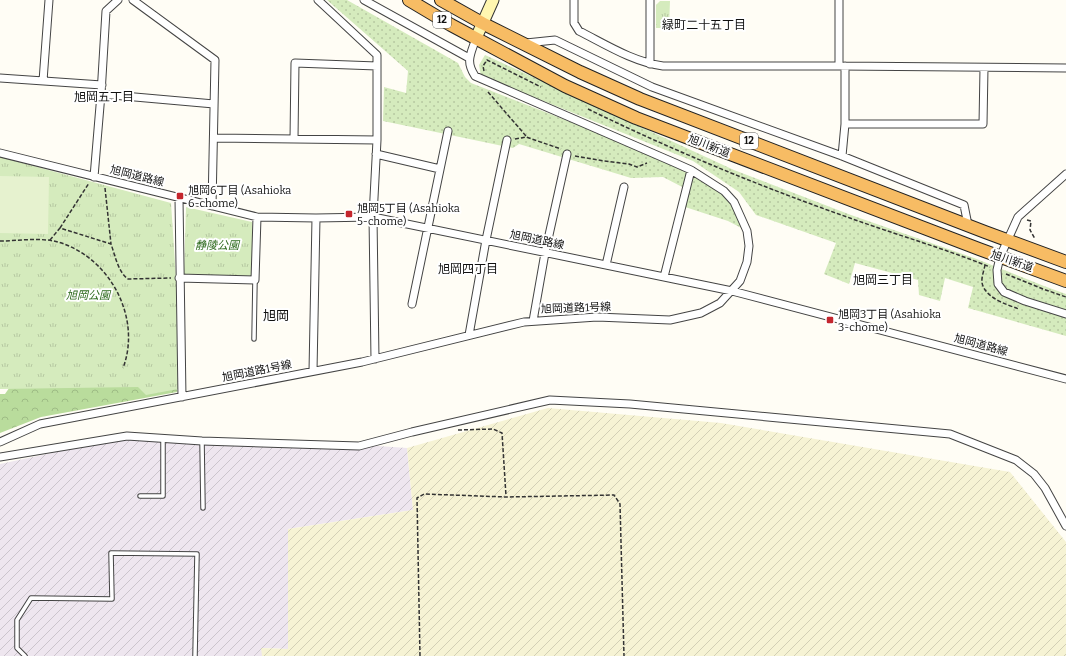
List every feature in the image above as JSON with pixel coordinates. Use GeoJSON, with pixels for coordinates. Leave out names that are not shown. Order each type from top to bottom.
{"type":"FeatureCollection","features":[{"type":"Feature","properties":{"kind":"highway","name":"旭川新道"},"geometry":{"type":"LineString","coordinates":[[409,0],[565,86],[636,118],[1066,281]]}},
{"type":"Feature","properties":{"kind":"highway","name":"旭川新道"},"geometry":{"type":"LineString","coordinates":[[441,0],[482,23],[580,72],[640,99],[1066,262]]}},
{"type":"Feature","properties":{"kind":"main road"},"geometry":{"type":"LineString","coordinates":[[476,38],[493,0]]}},
{"type":"Feature","properties":{"kind":"street"},"geometry":{"type":"LineString","coordinates":[[43,81],[49,0]]}},
{"type":"Feature","properties":{"kind":"street"},"geometry":{"type":"LineString","coordinates":[[94,177],[102,85],[106,11],[118,0]]}},
{"type":"Feature","properties":{"kind":"street"},"geometry":{"type":"LineString","coordinates":[[133,0],[215,60],[212,206]]}},
{"type":"Feature","properties":{"kind":"street"},"geometry":{"type":"LineString","coordinates":[[318,0],[377,56],[377,140],[374,217],[375,359]]}},
{"type":"Feature","properties":{"kind":"street"},"geometry":{"type":"LineString","coordinates":[[364,0],[469,58]]}},
{"type":"Feature","properties":{"kind":"street"},"geometry":{"type":"LineString","coordinates":[[574,0],[574,23],[579,31],[650,64],[662,66],[1066,68]]}},
{"type":"Feature","properties":{"kind":"street"},"geometry":{"type":"LineString","coordinates":[[650,0],[650,64]]}},
{"type":"Feature","properties":{"kind":"street"},"geometry":{"type":"LineString","coordinates":[[839,0],[845,124],[842,156]]}},
{"type":"Feature","properties":{"kind":"street"},"geometry":{"type":"LineString","coordinates":[[475,76],[470,68],[469,58],[476,38]]}},
{"type":"Feature","properties":{"kind":"street"},"geometry":{"type":"LineString","coordinates":[[524,43],[555,40],[652,87],[842,156],[964,205],[968,225]]}},
{"type":"Feature","properties":{"kind":"street"},"geometry":{"type":"LineString","coordinates":[[294,139],[295,63],[377,66]]}},
{"type":"Feature","properties":{"kind":"street"},"geometry":{"type":"LineString","coordinates":[[845,124],[983,124],[984,68]]}},
{"type":"Feature","properties":{"kind":"street","name":"旭岡道路1号線"},"geometry":{"type":"LineString","coordinates":[[0,442],[40,424],[375,359],[524,322],[597,317],[670,320],[701,313],[720,303],[732,291],[740,281],[747,262],[749,246],[747,231],[734,202],[724,191],[691,170],[475,76]]}},
{"type":"Feature","properties":{"kind":"street"},"geometry":{"type":"LineString","coordinates":[[0,78],[102,85]]}},
{"type":"Feature","properties":{"kind":"street"},"geometry":{"type":"LineString","coordinates":[[101,94],[214,104]]}},
{"type":"Feature","properties":{"kind":"street"},"geometry":{"type":"LineString","coordinates":[[412,304],[448,131]]}},
{"type":"Feature","properties":{"kind":"street"},"geometry":{"type":"LineString","coordinates":[[214,138],[377,140]]}},
{"type":"Feature","properties":{"kind":"street"},"geometry":{"type":"LineString","coordinates":[[469,335],[486,240],[507,140]]}},
{"type":"Feature","properties":{"kind":"street","name":"旭岡道路線"},"geometry":{"type":"LineString","coordinates":[[0,153],[257,217],[374,217],[732,291],[1066,379]]}},
{"type":"Feature","properties":{"kind":"street"},"geometry":{"type":"LineString","coordinates":[[376,154],[440,169]]}},
{"type":"Feature","properties":{"kind":"street"},"geometry":{"type":"LineString","coordinates":[[534,321],[545,253],[567,154]]}},
{"type":"Feature","properties":{"kind":"street"},"geometry":{"type":"LineString","coordinates":[[664,277],[691,170]]}},
{"type":"Feature","properties":{"kind":"street"},"geometry":{"type":"LineString","coordinates":[[1066,174],[1018,217],[1006,240],[997,270],[998,284],[1004,292],[1025,302],[1066,314]]}},
{"type":"Feature","properties":{"kind":"street"},"geometry":{"type":"LineString","coordinates":[[606,265],[624,187]]}},
{"type":"Feature","properties":{"kind":"street"},"geometry":{"type":"LineString","coordinates":[[179,198],[179,278],[182,396]]}},
{"type":"Feature","properties":{"kind":"street"},"geometry":{"type":"LineString","coordinates":[[179,278],[255,280],[257,217]]}},
{"type":"Feature","properties":{"kind":"street"},"geometry":{"type":"LineString","coordinates":[[313,371],[316,218]]}},
{"type":"Feature","properties":{"kind":"street"},"geometry":{"type":"LineString","coordinates":[[0,457],[127,436],[202,441],[359,446],[412,432],[550,400],[630,404],[950,434],[1016,460],[1034,474],[1042,483],[1066,526]]}},
{"type":"Feature","properties":{"kind":"lane"},"geometry":{"type":"LineString","coordinates":[[254,339],[255,280]]}},
{"type":"Feature","properties":{"kind":"lane"},"geometry":{"type":"LineString","coordinates":[[140,496],[163,496],[163,438]]}},
{"type":"Feature","properties":{"kind":"lane"},"geometry":{"type":"LineString","coordinates":[[202,441],[203,508]]}},
{"type":"Feature","properties":{"kind":"lane"},"geometry":{"type":"LineString","coordinates":[[25,656],[17,648],[17,620],[31,598],[112,599],[111,553],[197,554],[195,656]]}},
{"type":"Feature","properties":{"kind":"path"},"geometry":{"type":"LineString","coordinates":[[475,76],[526,137]]}},
{"type":"Feature","properties":{"kind":"path"},"geometry":{"type":"LineString","coordinates":[[637,167],[647,163]]}},
{"type":"Feature","properties":{"kind":"path"},"geometry":{"type":"LineString","coordinates":[[50,240],[60,228],[94,177]]}},
{"type":"Feature","properties":{"kind":"path"},"geometry":{"type":"LineString","coordinates":[[104,179],[111,244],[120,270],[128,279],[179,278]]}},
{"type":"Feature","properties":{"kind":"path"},"geometry":{"type":"LineString","coordinates":[[1018,217],[1031,221],[1030,230],[1035,240]]}},
{"type":"Feature","properties":{"kind":"path"},"geometry":{"type":"LineString","coordinates":[[60,228],[111,244]]}},
{"type":"Feature","properties":{"kind":"path"},"geometry":{"type":"LineString","coordinates":[[0,242],[50,240],[72,248],[92,261],[106,275],[116,290],[125,310],[129,335],[127,358],[123,368]]}},
{"type":"Feature","properties":{"kind":"path"},"geometry":{"type":"LineString","coordinates":[[997,270],[1066,297]]}},
{"type":"Feature","properties":{"kind":"path"},"geometry":{"type":"LineString","coordinates":[[456,430],[493,429],[502,433],[506,497]]}},
{"type":"Feature","properties":{"kind":"path"},"geometry":{"type":"LineString","coordinates":[[420,656],[417,498],[424,494],[506,497],[614,495],[620,504],[624,656]]}},
{"type":"Feature","properties":{"kind":"shaded area"},"geometry":{"type":"Polygon","coordinates":[[[548,408],[721,423],[1010,472],[1066,542],[1066,656],[262,656],[261,648],[288,649],[288,529],[413,510],[407,448],[548,408]]]}},
{"type":"Feature","properties":{"kind":"shaded area"},"geometry":{"type":"Polygon","coordinates":[[[127,437],[321,442],[407,448],[413,510],[288,529],[288,649],[262,648],[262,656],[0,656],[0,464],[127,437]]]}},
{"type":"Feature","properties":{"kind":"green space"},"geometry":{"type":"Polygon","coordinates":[[[327,0],[347,0],[458,63],[465,77],[471,83],[673,162],[724,191],[747,231],[728,221],[685,207],[688,190],[663,177],[631,178],[519,144],[513,148],[383,121],[384,87],[406,93],[408,71],[327,0]]]}},
{"type":"Feature","properties":{"kind":"green space"},"geometry":{"type":"Polygon","coordinates":[[[660,1],[670,1],[669,28],[656,28],[656,5],[660,1]]]}},
{"type":"Feature","properties":{"kind":"green space"},"geometry":{"type":"Polygon","coordinates":[[[485,55],[734,170],[851,215],[974,258],[1066,294],[1066,336],[968,308],[973,287],[945,278],[940,301],[919,295],[918,280],[855,263],[849,284],[824,274],[836,243],[756,215],[739,192],[693,161],[481,76],[479,65],[485,55]]]}},
{"type":"Feature","properties":{"kind":"green space","name":"旭岡公園"},"geometry":{"type":"Polygon","coordinates":[[[0,157],[171,203],[176,278],[178,389],[146,395],[138,387],[0,389],[0,157]]]}},
{"type":"Feature","properties":{"kind":"green space"},"geometry":{"type":"Polygon","coordinates":[[[0,176],[49,177],[48,234],[0,233],[0,176]]]}},
{"type":"Feature","properties":{"kind":"green space","name":"静陵公園"},"geometry":{"type":"Polygon","coordinates":[[[186,207],[252,222],[252,276],[184,275],[186,207]]]}},
{"type":"Feature","properties":{"kind":"green space"},"geometry":{"type":"Polygon","coordinates":[[[173,250],[177,392],[41,417],[0,433],[0,394],[5,394],[16,378],[173,250]]]}},
{"type":"Feature","properties":{"kind":"place","name":"旭岡6丁目 (Asahioka 6-chome)"},"geometry":{"type":"Point","coordinates":[180,196]}},
{"type":"Feature","properties":{"kind":"place","name":"旭岡5丁目 (Asahioka 5-chome)"},"geometry":{"type":"Point","coordinates":[349,214]}},
{"type":"Feature","properties":{"kind":"place","name":"旭岡3丁目 (Asahioka 3-chome)"},"geometry":{"type":"Point","coordinates":[830,320]}},
{"type":"Feature","properties":{"kind":"district","name":"緑町二十五丁目"},"geometry":{"type":"Point","coordinates":[704,25]}},
{"type":"Feature","properties":{"kind":"district","name":"旭岡五丁目"},"geometry":{"type":"Point","coordinates":[104,97]}},
{"type":"Feature","properties":{"kind":"district","name":"旭岡四丁目"},"geometry":{"type":"Point","coordinates":[468,269]}},
{"type":"Feature","properties":{"kind":"district","name":"旭岡三丁目"},"geometry":{"type":"Point","coordinates":[883,280]}},
{"type":"Feature","properties":{"kind":"district","name":"旭岡"},"geometry":{"type":"Point","coordinates":[276,315]}}]}
